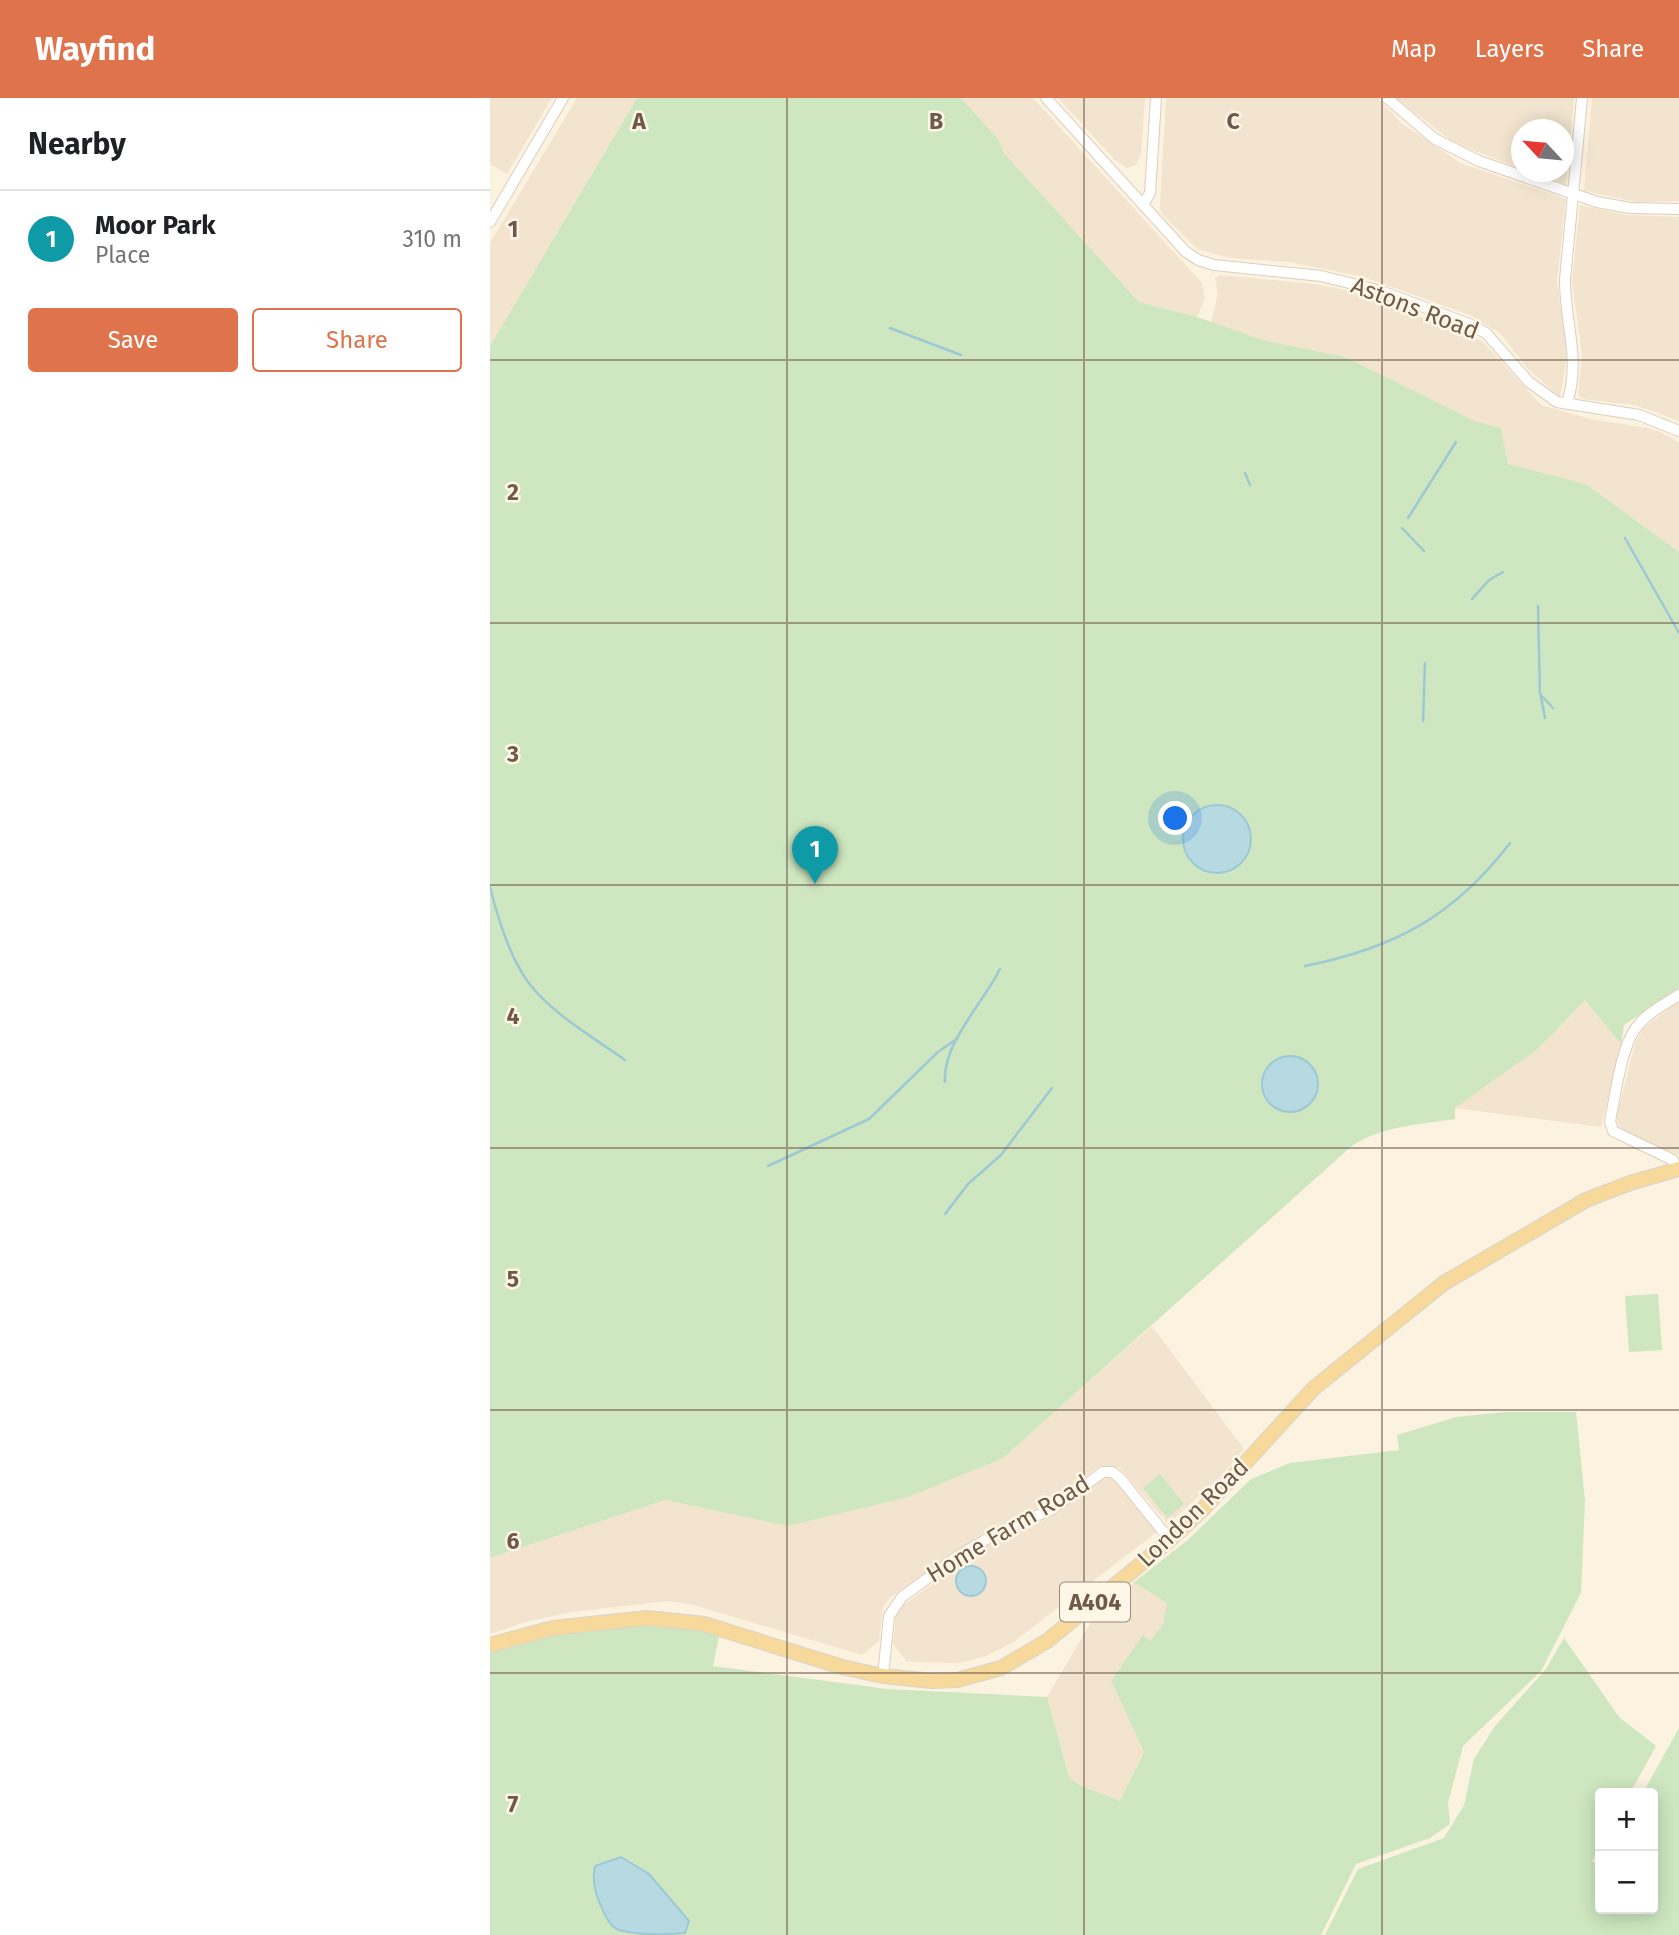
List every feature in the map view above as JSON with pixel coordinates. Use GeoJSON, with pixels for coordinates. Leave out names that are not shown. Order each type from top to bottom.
{"type":"FeatureCollection","features":[{"type":"Feature","properties":{"kind":"main road","name":"London Road"},"geometry":{"type":"LineString","coordinates":[[490,1645],[554,1628],[626,1619],[667,1619],[704,1624],[842,1667],[883,1676],[932,1681],[957,1680],[1013,1663],[1047,1641],[1170,1540],[1204,1508],[1314,1388],[1444,1283],[1586,1199],[1678,1170]]}},
{"type":"Feature","properties":{"kind":"street"},"geometry":{"type":"LineString","coordinates":[[490,222],[564,98]]}},
{"type":"Feature","properties":{"kind":"street"},"geometry":{"type":"LineString","coordinates":[[1046,98],[1143,205],[1150,192],[1156,98]]}},
{"type":"Feature","properties":{"kind":"street"},"geometry":{"type":"LineString","coordinates":[[1387,98],[1416,125],[1456,151],[1573,194],[1630,208],[1679,209]]}},
{"type":"Feature","properties":{"kind":"street"},"geometry":{"type":"LineString","coordinates":[[1567,404],[1575,372],[1575,353],[1565,301],[1582,98]]}},
{"type":"Feature","properties":{"kind":"street","name":"Astons Road"},"geometry":{"type":"LineString","coordinates":[[1143,205],[1185,251],[1205,263],[1290,271],[1356,283],[1469,324],[1486,333],[1539,391],[1567,404],[1639,415],[1679,431]]}},
{"type":"Feature","properties":{"kind":"street"},"geometry":{"type":"LineString","coordinates":[[1678,1170],[1673,1160],[1613,1131],[1610,1121],[1628,1046],[1635,1029],[1649,1015],[1679,995]]}},
{"type":"Feature","properties":{"kind":"street","name":"Home Farm Road"},"geometry":{"type":"LineString","coordinates":[[883,1676],[889,1616],[902,1597],[958,1556],[1000,1531],[1051,1510],[1103,1472],[1112,1472],[1120,1478],[1170,1540]]}},
{"type":"Feature","properties":{"kind":"shaded area"},"geometry":{"type":"Polygon","coordinates":[[[490,98],[552,98],[507,174],[490,164],[490,98]]]}},
{"type":"Feature","properties":{"kind":"shaded area"},"geometry":{"type":"Polygon","coordinates":[[[577,98],[637,98],[490,346],[490,243],[577,98]]]}},
{"type":"Feature","properties":{"kind":"shaded area"},"geometry":{"type":"Polygon","coordinates":[[[961,98],[1033,98],[1202,283],[1205,299],[1197,317],[1139,302],[1003,152],[999,140],[961,98]]]}},
{"type":"Feature","properties":{"kind":"shaded area"},"geometry":{"type":"Polygon","coordinates":[[[1058,98],[1145,98],[1141,155],[1136,165],[1127,168],[1115,160],[1058,98]]]}},
{"type":"Feature","properties":{"kind":"shaded area"},"geometry":{"type":"Polygon","coordinates":[[[1166,98],[1378,98],[1400,122],[1460,163],[1566,199],[1557,281],[1566,344],[1566,364],[1560,397],[1528,369],[1500,333],[1470,315],[1364,277],[1289,262],[1230,258],[1197,249],[1163,215],[1160,208],[1166,98]]]}},
{"type":"Feature","properties":{"kind":"shaded area"},"geometry":{"type":"Polygon","coordinates":[[[1396,98],[1574,98],[1572,119],[1511,119],[1511,165],[1453,142],[1396,98]]]}},
{"type":"Feature","properties":{"kind":"shaded area"},"geometry":{"type":"Polygon","coordinates":[[[1592,98],[1679,98],[1679,201],[1636,202],[1584,191],[1592,98]]]}},
{"type":"Feature","properties":{"kind":"shaded area"},"geometry":{"type":"Polygon","coordinates":[[[1580,205],[1626,215],[1679,217],[1679,421],[1635,405],[1583,399],[1578,395],[1582,354],[1572,282],[1580,205]]]}},
{"type":"Feature","properties":{"kind":"shaded area"},"geometry":{"type":"Polygon","coordinates":[[[1220,275],[1314,284],[1350,291],[1401,309],[1483,342],[1541,405],[1590,419],[1652,429],[1669,436],[1679,443],[1679,552],[1586,484],[1508,464],[1501,428],[1474,421],[1211,322],[1218,294],[1215,278],[1220,275]]]}},
{"type":"Feature","properties":{"kind":"shaded area"},"geometry":{"type":"Polygon","coordinates":[[[1585,1000],[1621,1044],[1601,1127],[1455,1108],[1538,1049],[1585,1000]]]}},
{"type":"Feature","properties":{"kind":"shaded area"},"geometry":{"type":"Polygon","coordinates":[[[1679,1002],[1679,1155],[1621,1130],[1616,1118],[1635,1044],[1643,1028],[1679,1002]]]}},
{"type":"Feature","properties":{"kind":"shaded area"},"geometry":{"type":"Polygon","coordinates":[[[1152,1326],[1244,1449],[1220,1477],[1168,1524],[1120,1468],[1100,1466],[1033,1512],[991,1527],[891,1597],[883,1607],[879,1641],[862,1655],[690,1604],[667,1601],[572,1612],[525,1622],[490,1634],[490,1558],[665,1500],[788,1526],[1003,1457],[1152,1326]]]}},
{"type":"Feature","properties":{"kind":"shaded area"},"geometry":{"type":"Polygon","coordinates":[[[1104,1477],[1114,1479],[1157,1532],[1012,1643],[986,1656],[959,1663],[907,1662],[893,1644],[896,1614],[901,1607],[984,1546],[1044,1520],[1104,1477]]]}},
{"type":"Feature","properties":{"kind":"shaded area"},"geometry":{"type":"Polygon","coordinates":[[[1134,1582],[1167,1603],[1163,1624],[1150,1641],[1143,1636],[1111,1681],[1144,1752],[1120,1801],[1079,1785],[1069,1777],[1047,1697],[1097,1612],[1134,1582]]]}},
{"type":"Feature","properties":{"kind":"green space"},"geometry":{"type":"Polygon","coordinates":[[[637,98],[961,98],[999,140],[1003,152],[1139,302],[1197,317],[1262,340],[1345,357],[1474,421],[1501,428],[1508,464],[1586,484],[1679,552],[1679,988],[1624,1025],[1621,1044],[1585,1000],[1538,1049],[1455,1108],[1455,1119],[1389,1130],[1353,1145],[1003,1458],[908,1497],[788,1526],[665,1500],[490,1558],[490,346],[637,98]]]}},
{"type":"Feature","properties":{"kind":"green space"},"geometry":{"type":"Polygon","coordinates":[[[1658,1294],[1662,1350],[1629,1352],[1625,1296],[1658,1294]]]}},
{"type":"Feature","properties":{"kind":"green space"},"geometry":{"type":"Polygon","coordinates":[[[1506,1412],[1576,1412],[1585,1501],[1581,1593],[1541,1671],[1463,1746],[1448,1803],[1450,1824],[1430,1838],[1356,1864],[1321,1935],[490,1935],[490,1651],[539,1636],[638,1623],[720,1632],[713,1666],[887,1689],[1047,1697],[1069,1777],[1079,1785],[1120,1801],[1144,1752],[1111,1681],[1143,1635],[1150,1641],[1163,1624],[1167,1603],[1134,1582],[1189,1539],[1251,1479],[1290,1463],[1399,1450],[1397,1435],[1456,1417],[1506,1412]]]}},
{"type":"Feature","properties":{"kind":"green space"},"geometry":{"type":"Polygon","coordinates":[[[1160,1474],[1184,1504],[1167,1518],[1143,1488],[1160,1474]]]}},
{"type":"Feature","properties":{"kind":"green space"},"geometry":{"type":"Polygon","coordinates":[[[1564,1638],[1619,1717],[1656,1746],[1633,1788],[1595,1788],[1595,1856],[1592,1862],[1595,1862],[1595,1914],[1658,1914],[1658,1788],[1646,1788],[1679,1728],[1679,1935],[1325,1935],[1358,1869],[1444,1838],[1464,1805],[1474,1759],[1495,1726],[1546,1669],[1564,1638]]]}},
{"type":"Feature","properties":{"kind":"water"},"geometry":{"type":"Polygon","coordinates":[[[1210,805],[1224,805],[1236,810],[1246,820],[1251,839],[1246,858],[1236,868],[1224,873],[1210,873],[1198,868],[1188,858],[1183,846],[1183,832],[1188,820],[1198,810],[1210,805]]]}},
{"type":"Feature","properties":{"kind":"water"},"geometry":{"type":"Polygon","coordinates":[[[1290,1056],[1301,1058],[1310,1064],[1316,1073],[1316,1095],[1310,1104],[1301,1110],[1290,1112],[1279,1110],[1270,1104],[1264,1095],[1262,1084],[1264,1073],[1270,1064],[1279,1058],[1290,1056]]]}},
{"type":"Feature","properties":{"kind":"water"},"geometry":{"type":"Polygon","coordinates":[[[971,1566],[982,1570],[986,1581],[982,1592],[971,1596],[960,1592],[956,1581],[960,1570],[971,1566]]]}},
{"type":"Feature","properties":{"kind":"water"},"geometry":{"type":"Polygon","coordinates":[[[621,1857],[649,1874],[689,1921],[685,1933],[635,1933],[619,1930],[610,1923],[597,1895],[594,1871],[595,1866],[621,1857]]]}},
{"type":"Feature","properties":{"kind":"waterway"},"geometry":{"type":"LineString","coordinates":[[890,328],[961,355]]}},
{"type":"Feature","properties":{"kind":"waterway"},"geometry":{"type":"LineString","coordinates":[[1408,518],[1456,442]]}},
{"type":"Feature","properties":{"kind":"waterway"},"geometry":{"type":"LineString","coordinates":[[1245,473],[1250,485]]}},
{"type":"Feature","properties":{"kind":"waterway"},"geometry":{"type":"LineString","coordinates":[[1402,528],[1424,551]]}},
{"type":"Feature","properties":{"kind":"waterway"},"geometry":{"type":"LineString","coordinates":[[1625,538],[1679,633]]}},
{"type":"Feature","properties":{"kind":"waterway"},"geometry":{"type":"LineString","coordinates":[[1472,599],[1489,580],[1503,572]]}},
{"type":"Feature","properties":{"kind":"waterway"},"geometry":{"type":"LineString","coordinates":[[1538,606],[1540,694],[1553,708]]}},
{"type":"Feature","properties":{"kind":"waterway"},"geometry":{"type":"LineString","coordinates":[[1423,721],[1425,663]]}},
{"type":"Feature","properties":{"kind":"waterway"},"geometry":{"type":"LineString","coordinates":[[1541,697],[1545,718]]}},
{"type":"Feature","properties":{"kind":"waterway"},"geometry":{"type":"LineString","coordinates":[[1305,966],[1367,949],[1420,925],[1467,890],[1510,843]]}},
{"type":"Feature","properties":{"kind":"waterway"},"geometry":{"type":"LineString","coordinates":[[490,887],[510,949],[528,982],[561,1015],[625,1060]]}},
{"type":"Feature","properties":{"kind":"waterway"},"geometry":{"type":"LineString","coordinates":[[945,1082],[950,1053],[957,1038],[1000,969]]}},
{"type":"Feature","properties":{"kind":"waterway"},"geometry":{"type":"LineString","coordinates":[[768,1166],[869,1119],[938,1052],[958,1038]]}},
{"type":"Feature","properties":{"kind":"waterway"},"geometry":{"type":"LineString","coordinates":[[945,1214],[968,1184],[1001,1155],[1052,1088]]}},
{"type":"Feature","properties":{"kind":"place","name":"Moor Park"},"geometry":{"type":"Point","coordinates":[815,884]}}]}
